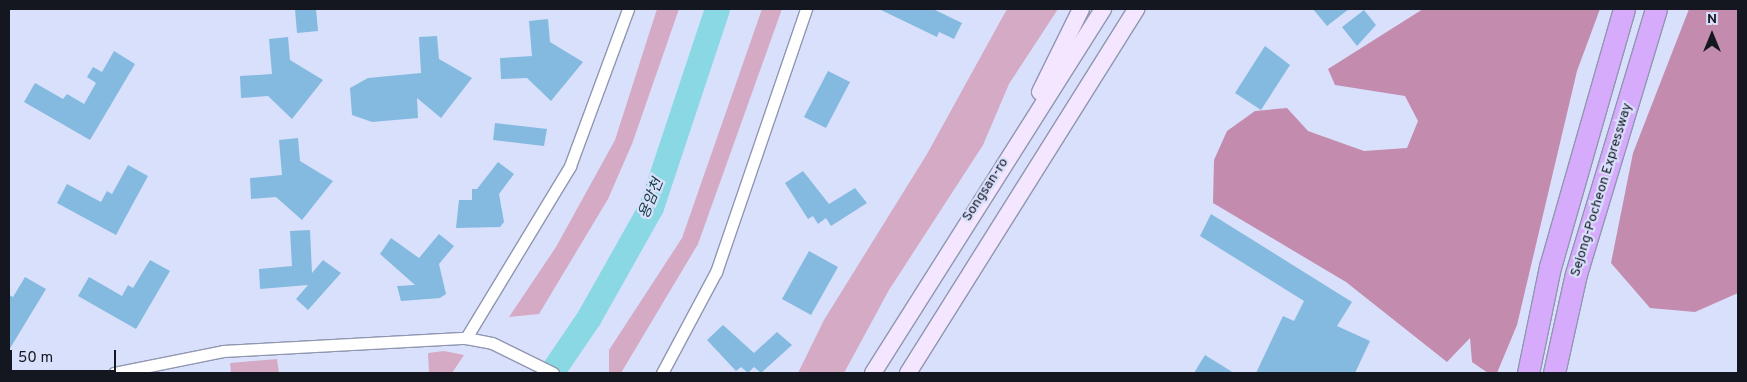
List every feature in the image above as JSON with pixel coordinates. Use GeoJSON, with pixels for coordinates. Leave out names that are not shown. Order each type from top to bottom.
{"type":"FeatureCollection","features":[{"type":"Feature","properties":{"kind":"highway","name":"Sejong-Pocheon Expressway"},"geometry":{"type":"LineString","coordinates":[[1528,373],[1550,268],[1624,9]]}},
{"type":"Feature","properties":{"kind":"highway","name":"Sejong-Pocheon Expressway"},"geometry":{"type":"LineString","coordinates":[[1554,373],[1576,274],[1656,9]]}},
{"type":"Feature","properties":{"kind":"street"},"geometry":{"type":"LineString","coordinates":[[466,338],[570,166],[628,9]]}},
{"type":"Feature","properties":{"kind":"street"},"geometry":{"type":"LineString","coordinates":[[662,373],[716,272],[806,9]]}},
{"type":"Feature","properties":{"kind":"street"},"geometry":{"type":"LineString","coordinates":[[1012,150],[1081,9]]}},
{"type":"Feature","properties":{"kind":"street","name":"Songsan-ro"},"geometry":{"type":"LineString","coordinates":[[873,373],[1012,150],[1103,9]]}},
{"type":"Feature","properties":{"kind":"street"},"geometry":{"type":"LineString","coordinates":[[908,373],[1136,9]]}},
{"type":"Feature","properties":{"kind":"street"},"geometry":{"type":"LineString","coordinates":[[1119,38],[1145,9]]}},
{"type":"Feature","properties":{"kind":"street"},"geometry":{"type":"LineString","coordinates":[[114,373],[223,351],[466,338],[492,343],[553,373]]}},
{"type":"Feature","properties":{"kind":"shaded area"},"geometry":{"type":"Polygon","coordinates":[[[657,9],[679,9],[632,144],[608,199],[539,314],[509,317],[556,247],[615,140],[657,9]]]}},
{"type":"Feature","properties":{"kind":"shaded area"},"geometry":{"type":"Polygon","coordinates":[[[762,9],[782,9],[698,244],[621,373],[609,373],[609,350],[682,238],[762,9]]]}},
{"type":"Feature","properties":{"kind":"shaded area"},"geometry":{"type":"Polygon","coordinates":[[[1007,9],[1058,9],[1009,84],[983,145],[889,290],[844,373],[798,373],[824,320],[927,154],[1007,9]]]}},
{"type":"Feature","properties":{"kind":"shaded area"},"geometry":{"type":"Polygon","coordinates":[[[1423,9],[1600,9],[1577,71],[1517,325],[1497,373],[1488,373],[1472,362],[1470,338],[1447,362],[1346,282],[1213,203],[1214,160],[1227,131],[1255,111],[1287,108],[1308,131],[1364,151],[1407,148],[1418,121],[1405,96],[1335,85],[1328,69],[1423,9]]]}},
{"type":"Feature","properties":{"kind":"shaded area"},"geometry":{"type":"Polygon","coordinates":[[[1689,9],[1738,9],[1738,293],[1695,312],[1650,308],[1611,263],[1633,153],[1689,9]]]}},
{"type":"Feature","properties":{"kind":"shaded area"},"geometry":{"type":"Polygon","coordinates":[[[444,351],[464,355],[452,373],[429,373],[428,353],[444,351]]]}},
{"type":"Feature","properties":{"kind":"shaded area"},"geometry":{"type":"Polygon","coordinates":[[[277,359],[279,373],[231,373],[230,363],[277,359]]]}},
{"type":"Feature","properties":{"kind":"building"},"geometry":{"type":"Polygon","coordinates":[[[295,9],[316,9],[318,31],[297,33],[295,9]]]}},
{"type":"Feature","properties":{"kind":"building"},"geometry":{"type":"Polygon","coordinates":[[[879,9],[933,9],[962,23],[954,39],[939,32],[937,37],[879,9]]]}},
{"type":"Feature","properties":{"kind":"building"},"geometry":{"type":"Polygon","coordinates":[[[1313,9],[1349,9],[1327,26],[1313,9]]]}},
{"type":"Feature","properties":{"kind":"building"},"geometry":{"type":"Polygon","coordinates":[[[1364,10],[1376,25],[1357,46],[1342,27],[1364,10]]]}},
{"type":"Feature","properties":{"kind":"building"},"geometry":{"type":"Polygon","coordinates":[[[548,19],[550,42],[583,62],[551,101],[527,78],[501,79],[500,58],[532,56],[529,21],[548,19]]]}},
{"type":"Feature","properties":{"kind":"building"},"geometry":{"type":"Polygon","coordinates":[[[437,36],[439,59],[472,78],[441,118],[417,98],[418,118],[372,122],[352,115],[350,88],[368,78],[421,73],[419,37],[437,36]]]}},
{"type":"Feature","properties":{"kind":"building"},"geometry":{"type":"Polygon","coordinates":[[[288,37],[290,60],[323,80],[292,119],[268,96],[241,98],[240,76],[272,74],[269,39],[288,37]]]}},
{"type":"Feature","properties":{"kind":"building"},"geometry":{"type":"Polygon","coordinates":[[[1265,46],[1290,65],[1261,110],[1235,93],[1265,46]]]}},
{"type":"Feature","properties":{"kind":"building"},"geometry":{"type":"Polygon","coordinates":[[[114,51],[135,64],[90,140],[24,102],[35,83],[63,99],[67,94],[84,104],[96,83],[87,77],[93,67],[102,72],[114,51]]]}},
{"type":"Feature","properties":{"kind":"building"},"geometry":{"type":"Polygon","coordinates":[[[828,71],[850,82],[826,128],[804,117],[828,71]]]}},
{"type":"Feature","properties":{"kind":"building"},"geometry":{"type":"Polygon","coordinates":[[[495,123],[547,129],[544,146],[493,140],[495,123]]]}},
{"type":"Feature","properties":{"kind":"building"},"geometry":{"type":"Polygon","coordinates":[[[298,138],[300,161],[333,181],[302,220],[276,197],[251,199],[250,178],[282,175],[279,140],[298,138]]]}},
{"type":"Feature","properties":{"kind":"building"},"geometry":{"type":"Polygon","coordinates":[[[498,162],[514,174],[499,194],[504,222],[500,227],[456,228],[459,200],[472,200],[472,189],[477,189],[498,162]]]}},
{"type":"Feature","properties":{"kind":"building"},"geometry":{"type":"Polygon","coordinates":[[[128,165],[148,176],[116,235],[57,203],[67,184],[101,202],[107,191],[112,194],[128,165]]]}},
{"type":"Feature","properties":{"kind":"building"},"geometry":{"type":"Polygon","coordinates":[[[803,171],[829,204],[855,188],[867,203],[831,226],[826,218],[818,224],[813,216],[808,219],[785,183],[803,171]]]}},
{"type":"Feature","properties":{"kind":"building"},"geometry":{"type":"Polygon","coordinates":[[[1211,214],[1352,302],[1337,326],[1370,341],[1355,373],[1256,373],[1283,316],[1294,321],[1304,301],[1200,236],[1211,214]]]}},
{"type":"Feature","properties":{"kind":"building"},"geometry":{"type":"Polygon","coordinates":[[[310,230],[312,273],[323,260],[341,273],[308,310],[296,299],[308,285],[260,289],[259,269],[292,266],[290,231],[310,230]]]}},
{"type":"Feature","properties":{"kind":"building"},"geometry":{"type":"Polygon","coordinates":[[[439,234],[454,246],[439,264],[446,294],[440,298],[401,301],[397,286],[415,285],[380,254],[391,238],[419,258],[439,234]]]}},
{"type":"Feature","properties":{"kind":"building"},"geometry":{"type":"Polygon","coordinates":[[[809,251],[838,267],[811,315],[782,299],[809,251]]]}},
{"type":"Feature","properties":{"kind":"building"},"geometry":{"type":"Polygon","coordinates":[[[150,260],[170,271],[136,329],[78,296],[89,277],[122,296],[128,285],[133,288],[150,260]]]}},
{"type":"Feature","properties":{"kind":"building"},"geometry":{"type":"Polygon","coordinates":[[[25,277],[46,289],[9,350],[9,295],[13,297],[25,277]]]}},
{"type":"Feature","properties":{"kind":"building"},"geometry":{"type":"Polygon","coordinates":[[[723,325],[754,353],[777,332],[792,345],[761,373],[754,367],[748,373],[741,367],[736,371],[707,340],[723,325]]]}},
{"type":"Feature","properties":{"kind":"building"},"geometry":{"type":"Polygon","coordinates":[[[1205,355],[1234,373],[1194,373],[1205,355]]]}},
{"type":"Feature","properties":{"kind":"waterway","name":"용암천"},"geometry":{"type":"LineString","coordinates":[[551,373],[589,317],[651,207],[717,9]]}}]}
